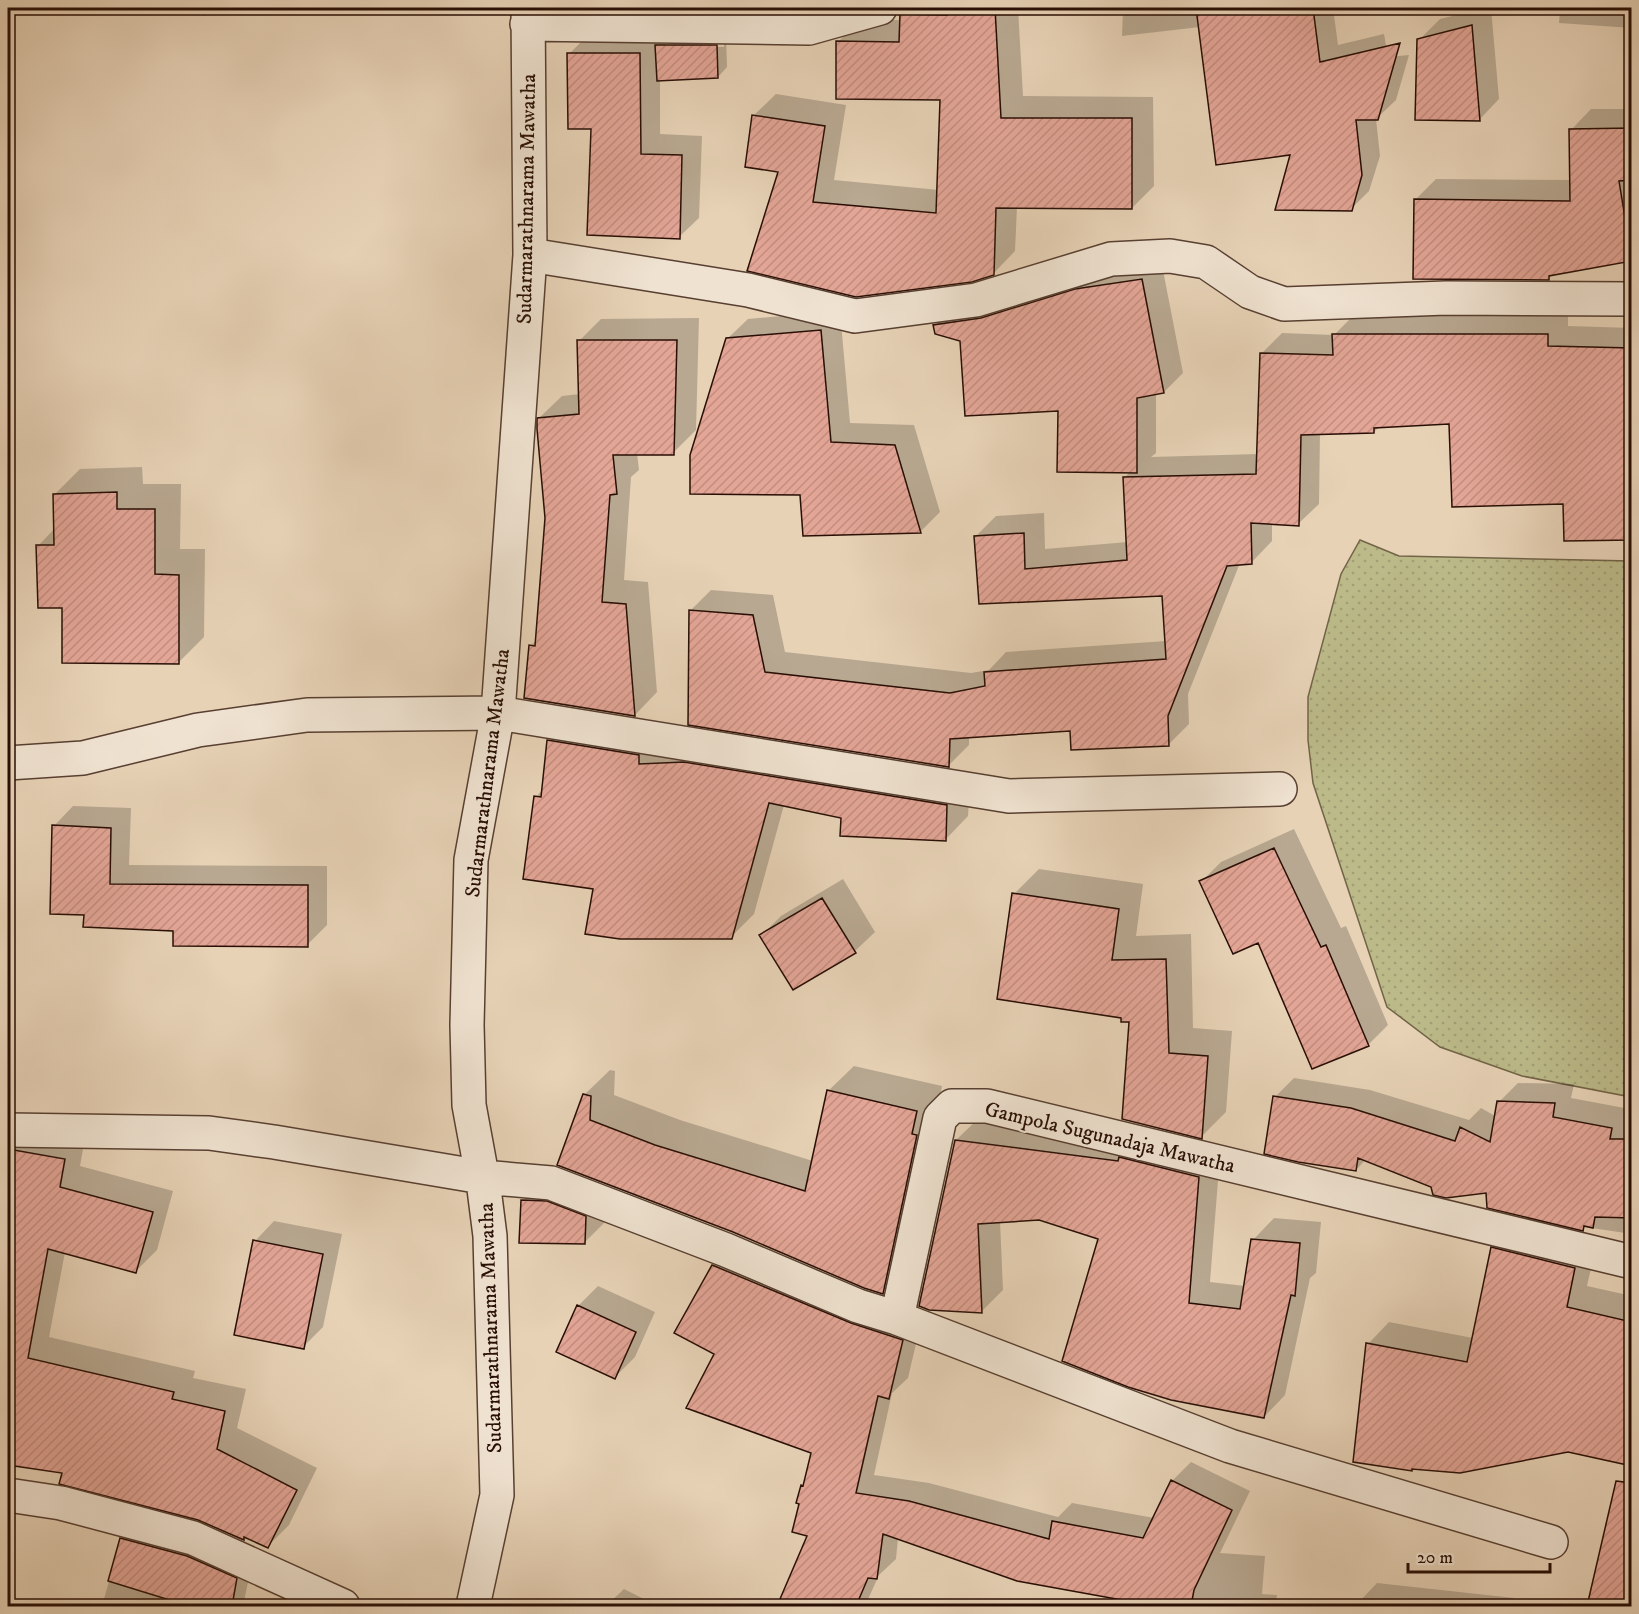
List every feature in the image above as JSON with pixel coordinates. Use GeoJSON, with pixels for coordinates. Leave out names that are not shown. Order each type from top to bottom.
{"type":"FeatureCollection","features":[{"type":"Feature","properties":{"kind":"street"},"geometry":{"type":"LineString","coordinates":[[527,16],[809,28],[880,8]]}},
{"type":"Feature","properties":{"kind":"street","name":"Sudarmarathnarama Mawatha"},"geometry":{"type":"LineString","coordinates":[[473,1606],[497,1495],[490,1236],[469,1105],[467,1025],[471,860],[498,713],[530,255],[527,16]]}},
{"type":"Feature","properties":{"kind":"street"},"geometry":{"type":"LineString","coordinates":[[530,255],[748,290],[855,316],[976,300],[1111,259],[1170,256],[1206,262],[1250,292],[1284,304],[1446,298],[1632,299]]}},
{"type":"Feature","properties":{"kind":"street"},"geometry":{"type":"LineString","coordinates":[[8,763],[83,758],[198,730],[308,715],[498,713],[1009,796],[1280,789]]}},
{"type":"Feature","properties":{"kind":"street","name":"Gampola Sugunadaja Mawatha"},"geometry":{"type":"LineString","coordinates":[[897,1318],[940,1118],[952,1106],[987,1106],[1632,1262]]}},
{"type":"Feature","properties":{"kind":"street"},"geometry":{"type":"LineString","coordinates":[[8,1130],[209,1134],[274,1142],[482,1177],[550,1183],[726,1250],[858,1306],[897,1318],[1230,1446],[1551,1542]]}},
{"type":"Feature","properties":{"kind":"street"},"geometry":{"type":"LineString","coordinates":[[8,1495],[61,1503],[193,1538],[343,1606]]}},
{"type":"Feature","properties":{"kind":"shaded area"},"geometry":{"type":"Polygon","coordinates":[[[1360,540],[1399,556],[1631,561],[1631,1097],[1522,1076],[1440,1047],[1387,1007],[1313,783],[1308,740],[1308,697],[1341,574],[1360,540]]]}},
{"type":"Feature","properties":{"kind":"building"},"geometry":{"type":"Polygon","coordinates":[[[946,8],[995,8],[1001,118],[1132,118],[1132,209],[996,208],[994,275],[972,282],[856,297],[747,271],[778,172],[745,167],[752,115],[825,126],[813,202],[936,213],[940,100],[836,99],[836,41],[899,42],[900,14],[947,15],[946,8]]]}},
{"type":"Feature","properties":{"kind":"building"},"geometry":{"type":"Polygon","coordinates":[[[1196,8],[1313,8],[1320,62],[1400,43],[1378,120],[1356,120],[1362,175],[1352,211],[1275,210],[1290,155],[1216,165],[1196,8]]]}},
{"type":"Feature","properties":{"kind":"building"},"geometry":{"type":"Polygon","coordinates":[[[1472,25],[1480,121],[1415,120],[1417,39],[1472,25]]]}},
{"type":"Feature","properties":{"kind":"building"},"geometry":{"type":"Polygon","coordinates":[[[655,45],[717,45],[718,78],[657,81],[655,45]]]}},
{"type":"Feature","properties":{"kind":"building"},"geometry":{"type":"Polygon","coordinates":[[[567,53],[640,53],[641,154],[682,155],[680,239],[587,235],[591,129],[568,129],[567,53]]]}},
{"type":"Feature","properties":{"kind":"building"},"geometry":{"type":"Polygon","coordinates":[[[1632,128],[1632,180],[1619,181],[1632,261],[1549,276],[1549,280],[1413,279],[1414,199],[1570,201],[1569,129],[1632,128]]]}},
{"type":"Feature","properties":{"kind":"building"},"geometry":{"type":"Polygon","coordinates":[[[1142,279],[1164,393],[1137,398],[1137,473],[1057,472],[1058,411],[965,416],[960,341],[935,334],[933,325],[981,318],[1075,289],[1142,279]]]}},
{"type":"Feature","properties":{"kind":"building"},"geometry":{"type":"Polygon","coordinates":[[[821,330],[831,442],[895,445],[921,533],[803,536],[800,495],[690,494],[690,455],[726,338],[821,330]]]}},
{"type":"Feature","properties":{"kind":"building"},"geometry":{"type":"Polygon","coordinates":[[[1332,334],[1548,334],[1548,346],[1632,348],[1632,540],[1564,541],[1563,504],[1452,507],[1449,424],[1374,428],[1374,433],[1301,435],[1299,526],[1251,523],[1252,564],[1227,566],[1168,716],[1169,746],[1071,750],[1070,731],[950,739],[949,767],[688,725],[689,610],[753,615],[765,672],[950,693],[985,686],[984,672],[1166,659],[1162,596],[979,604],[974,536],[1024,533],[1025,569],[1127,560],[1123,477],[1256,474],[1260,353],[1333,355],[1332,334]]]}},
{"type":"Feature","properties":{"kind":"building"},"geometry":{"type":"Polygon","coordinates":[[[577,340],[677,340],[674,455],[613,455],[617,494],[610,495],[602,602],[626,604],[635,716],[524,698],[529,645],[535,646],[545,518],[537,418],[579,414],[577,340]]]}},
{"type":"Feature","properties":{"kind":"building"},"geometry":{"type":"Polygon","coordinates":[[[117,492],[117,509],[155,509],[155,574],[179,575],[179,664],[62,663],[62,608],[38,608],[36,545],[54,545],[53,494],[117,492]]]}},
{"type":"Feature","properties":{"kind":"building"},"geometry":{"type":"Polygon","coordinates":[[[547,740],[639,755],[639,764],[684,762],[947,805],[946,841],[840,836],[841,818],[769,803],[732,939],[620,939],[585,934],[593,889],[523,879],[534,796],[541,797],[547,740]]]}},
{"type":"Feature","properties":{"kind":"building"},"geometry":{"type":"Polygon","coordinates":[[[52,825],[111,828],[110,884],[308,885],[308,947],[173,946],[173,931],[83,927],[84,915],[50,914],[52,825]]]}},
{"type":"Feature","properties":{"kind":"building"},"geometry":{"type":"Polygon","coordinates":[[[1274,848],[1321,947],[1326,945],[1369,1046],[1312,1069],[1258,943],[1233,954],[1199,881],[1274,848]]]}},
{"type":"Feature","properties":{"kind":"building"},"geometry":{"type":"Polygon","coordinates":[[[1012,893],[1119,909],[1112,960],[1166,959],[1169,1053],[1208,1056],[1202,1139],[1122,1119],[1129,1022],[1121,1022],[1121,1018],[997,999],[1012,893]]]}},
{"type":"Feature","properties":{"kind":"building"},"geometry":{"type":"Polygon","coordinates":[[[822,898],[856,953],[793,990],[759,935],[822,898]]]}},
{"type":"Feature","properties":{"kind":"building"},"geometry":{"type":"Polygon","coordinates":[[[827,1090],[917,1111],[912,1134],[917,1135],[883,1294],[733,1232],[557,1165],[583,1094],[591,1096],[590,1120],[655,1145],[805,1191],[827,1090]]]}},
{"type":"Feature","properties":{"kind":"building"},"geometry":{"type":"Polygon","coordinates":[[[1273,1096],[1351,1108],[1455,1141],[1460,1127],[1490,1142],[1497,1101],[1555,1103],[1553,1117],[1612,1128],[1610,1139],[1632,1139],[1632,1218],[1595,1217],[1593,1228],[1584,1226],[1583,1231],[1487,1208],[1486,1193],[1446,1198],[1433,1195],[1431,1187],[1358,1158],[1356,1171],[1264,1154],[1273,1096]]]}},
{"type":"Feature","properties":{"kind":"building"},"geometry":{"type":"Polygon","coordinates":[[[955,1140],[1118,1161],[1119,1157],[1199,1177],[1189,1303],[1240,1309],[1251,1239],[1300,1243],[1295,1296],[1291,1295],[1264,1418],[1171,1400],[1128,1387],[1062,1361],[1098,1239],[1039,1220],[978,1224],[982,1313],[929,1310],[919,1306],[955,1140]]]}},
{"type":"Feature","properties":{"kind":"building"},"geometry":{"type":"Polygon","coordinates":[[[8,1149],[65,1159],[60,1187],[153,1212],[136,1273],[48,1249],[28,1358],[174,1392],[172,1399],[225,1411],[217,1449],[297,1490],[268,1548],[198,1520],[59,1484],[62,1473],[8,1465],[8,1149]]]}},
{"type":"Feature","properties":{"kind":"building"},"geometry":{"type":"Polygon","coordinates":[[[521,1200],[547,1201],[586,1216],[585,1244],[519,1243],[521,1200]]]}},
{"type":"Feature","properties":{"kind":"building"},"geometry":{"type":"Polygon","coordinates":[[[253,1240],[323,1254],[304,1349],[234,1335],[253,1240]]]}},
{"type":"Feature","properties":{"kind":"building"},"geometry":{"type":"Polygon","coordinates":[[[1491,1247],[1575,1268],[1567,1307],[1632,1322],[1632,1466],[1568,1452],[1460,1473],[1412,1469],[1412,1471],[1353,1462],[1366,1343],[1467,1362],[1491,1247]]]}},
{"type":"Feature","properties":{"kind":"building"},"geometry":{"type":"Polygon","coordinates":[[[712,1265],[851,1323],[903,1340],[889,1399],[878,1396],[856,1493],[909,1501],[1049,1539],[1052,1521],[1143,1538],[1171,1480],[1232,1510],[1194,1590],[1191,1606],[1155,1606],[1017,1581],[883,1534],[877,1579],[868,1578],[856,1606],[777,1606],[807,1536],[792,1532],[799,1504],[796,1503],[801,1485],[803,1486],[811,1453],[686,1408],[714,1354],[674,1333],[712,1265]]]}},
{"type":"Feature","properties":{"kind":"building"},"geometry":{"type":"Polygon","coordinates":[[[577,1305],[636,1332],[615,1379],[556,1352],[577,1305]]]}},
{"type":"Feature","properties":{"kind":"building"},"geometry":{"type":"Polygon","coordinates":[[[1616,1481],[1632,1483],[1632,1606],[1587,1606],[1616,1481]]]}},
{"type":"Feature","properties":{"kind":"building"},"geometry":{"type":"Polygon","coordinates":[[[120,1538],[187,1556],[237,1578],[232,1606],[189,1606],[108,1581],[120,1538]]]}}]}
